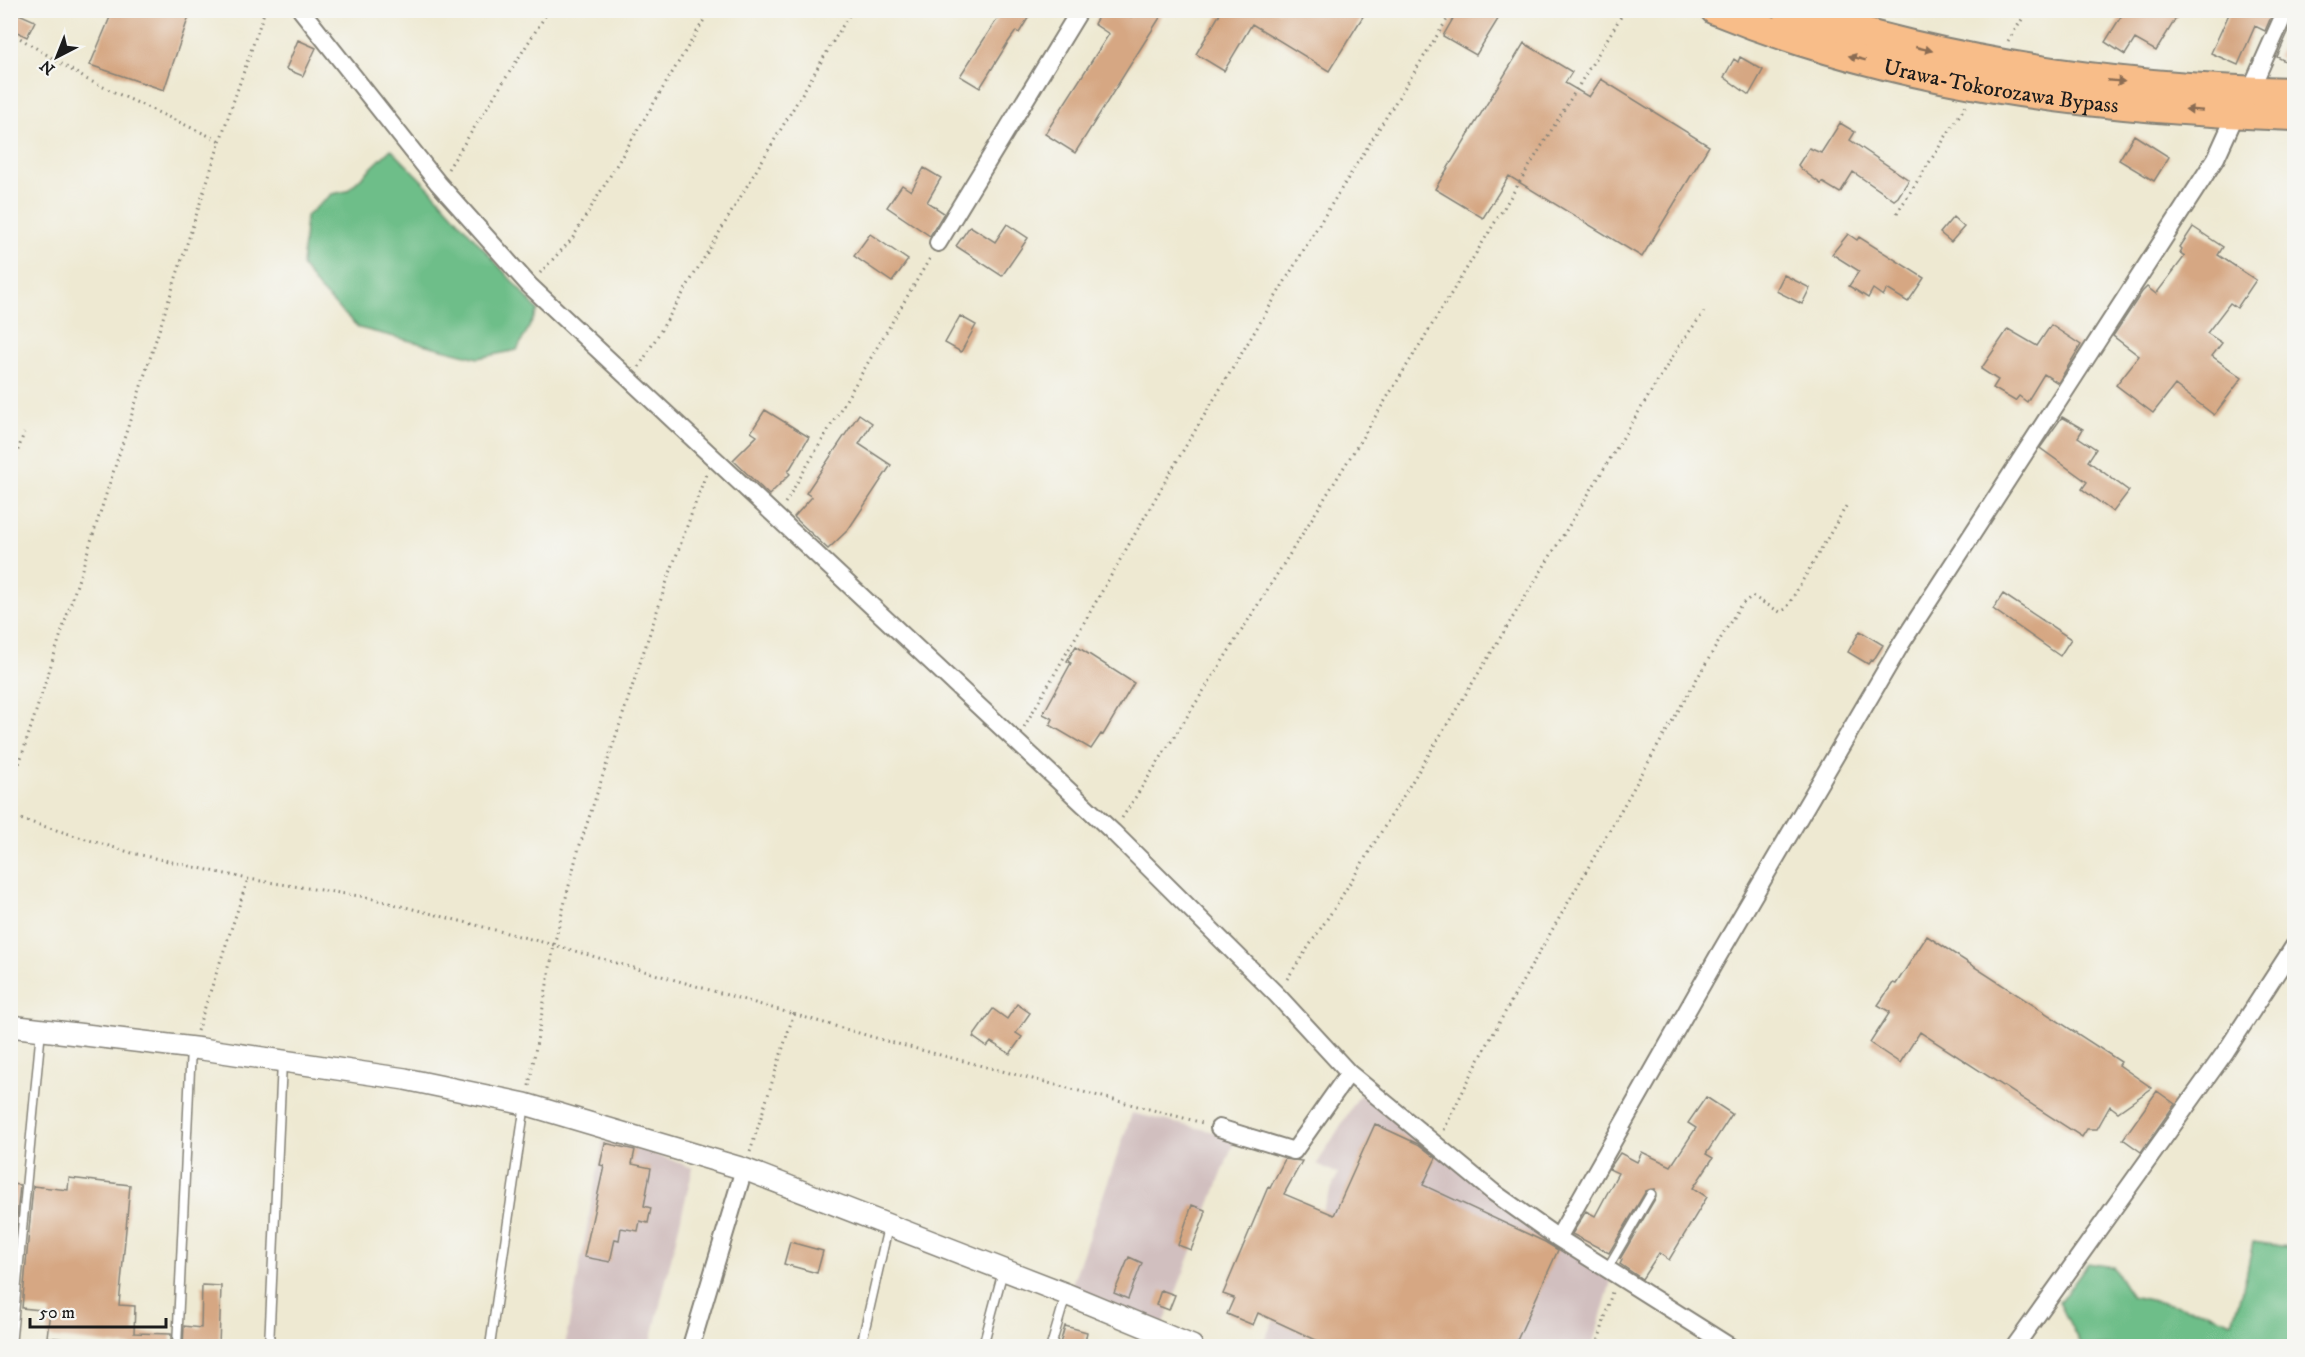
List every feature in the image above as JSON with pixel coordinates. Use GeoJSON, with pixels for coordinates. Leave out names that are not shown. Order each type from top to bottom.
{"type":"FeatureCollection","features":[{"type":"Feature","properties":{"kind":"highway","name":"Urawa-Tokorozawa Bypass"},"geometry":{"type":"LineString","coordinates":[[1716,10],[1751,25],[1853,57],[1971,86],[2073,101],[2243,102],[2295,92]]}},
{"type":"Feature","properties":{"kind":"highway","name":"Urawa-Tokorozawa Bypass"},"geometry":{"type":"LineString","coordinates":[[1787,10],[1861,34],[1977,61],[2243,102],[2295,116]]}},
{"type":"Feature","properties":{"kind":"street"},"geometry":{"type":"LineString","coordinates":[[301,10],[438,183],[529,285],[1113,832],[1277,994],[1349,1074],[1493,1192],[1558,1238],[1729,1347]]}},
{"type":"Feature","properties":{"kind":"street"},"geometry":{"type":"LineString","coordinates":[[938,243],[1080,10]]}},
{"type":"Feature","properties":{"kind":"street"},"geometry":{"type":"LineString","coordinates":[[1558,1238],[1717,958],[1901,644],[2216,158],[2286,10]]}},
{"type":"Feature","properties":{"kind":"street"},"geometry":{"type":"LineString","coordinates":[[2015,1347],[2226,1051],[2295,946]]}},
{"type":"Feature","properties":{"kind":"street"},"geometry":{"type":"LineString","coordinates":[[10,1026],[191,1048],[405,1079],[525,1104],[744,1169],[1066,1294],[1192,1347]]}},
{"type":"Feature","properties":{"kind":"street"},"geometry":{"type":"LineString","coordinates":[[1219,1128],[1294,1151],[1349,1074]]}},
{"type":"Feature","properties":{"kind":"street"},"geometry":{"type":"LineString","coordinates":[[691,1347],[744,1169]]}},
{"type":"Feature","properties":{"kind":"lane"},"geometry":{"type":"LineString","coordinates":[[11,1347],[41,1029]]}},
{"type":"Feature","properties":{"kind":"lane"},"geometry":{"type":"LineString","coordinates":[[177,1347],[191,1048]]}},
{"type":"Feature","properties":{"kind":"lane"},"geometry":{"type":"LineString","coordinates":[[269,1347],[282,1062]]}},
{"type":"Feature","properties":{"kind":"lane"},"geometry":{"type":"LineString","coordinates":[[490,1347],[525,1104]]}},
{"type":"Feature","properties":{"kind":"lane"},"geometry":{"type":"LineString","coordinates":[[1612,1272],[1651,1194]]}},
{"type":"Feature","properties":{"kind":"lane"},"geometry":{"type":"LineString","coordinates":[[861,1347],[888,1225]]}},
{"type":"Feature","properties":{"kind":"lane"},"geometry":{"type":"LineString","coordinates":[[983,1347],[1004,1270]]}},
{"type":"Feature","properties":{"kind":"lane"},"geometry":{"type":"LineString","coordinates":[[1051,1347],[1066,1294]]}},
{"type":"Feature","properties":{"kind":"path"},"geometry":{"type":"LineString","coordinates":[[10,792],[220,141],[265,10]]}},
{"type":"Feature","properties":{"kind":"path"},"geometry":{"type":"LineString","coordinates":[[438,183],[549,10]]}},
{"type":"Feature","properties":{"kind":"path"},"geometry":{"type":"LineString","coordinates":[[529,285],[572,239],[710,10]]}},
{"type":"Feature","properties":{"kind":"path"},"geometry":{"type":"LineString","coordinates":[[631,379],[852,10]]}},
{"type":"Feature","properties":{"kind":"path"},"geometry":{"type":"LineString","coordinates":[[1016,741],[1178,459],[1320,223],[1453,10]]}},
{"type":"Feature","properties":{"kind":"path"},"geometry":{"type":"LineString","coordinates":[[1113,832],[1236,642],[1484,243],[1625,10]]}},
{"type":"Feature","properties":{"kind":"path"},"geometry":{"type":"LineString","coordinates":[[2008,41],[2028,10]]}},
{"type":"Feature","properties":{"kind":"path"},"geometry":{"type":"LineString","coordinates":[[10,32],[86,79],[220,141]]}},
{"type":"Feature","properties":{"kind":"path"},"geometry":{"type":"LineString","coordinates":[[1897,213],[1966,105]]}},
{"type":"Feature","properties":{"kind":"path"},"geometry":{"type":"LineString","coordinates":[[777,517],[938,243]]}},
{"type":"Feature","properties":{"kind":"path"},"geometry":{"type":"LineString","coordinates":[[1277,994],[1336,904],[1682,343],[1704,312]]}},
{"type":"Feature","properties":{"kind":"path"},"geometry":{"type":"LineString","coordinates":[[10,472],[24,433]]}},
{"type":"Feature","properties":{"kind":"path"},"geometry":{"type":"LineString","coordinates":[[525,1104],[554,945],[577,854],[670,574],[713,455]]}},
{"type":"Feature","properties":{"kind":"path"},"geometry":{"type":"LineString","coordinates":[[1436,1146],[1463,1089],[1662,735],[1740,606],[1752,596],[1780,612],[1786,609],[1848,503]]}},
{"type":"Feature","properties":{"kind":"path"},"geometry":{"type":"LineString","coordinates":[[10,816],[132,853],[248,879],[366,897],[554,945],[890,1041],[1219,1128]]}},
{"type":"Feature","properties":{"kind":"path"},"geometry":{"type":"LineString","coordinates":[[191,1048],[248,879]]}},
{"type":"Feature","properties":{"kind":"path"},"geometry":{"type":"LineString","coordinates":[[744,1169],[794,1013]]}},
{"type":"Feature","properties":{"kind":"path"},"geometry":{"type":"LineString","coordinates":[[1597,1347],[1612,1272]]}},
{"type":"Feature","properties":{"kind":"shaded area"},"geometry":{"type":"Polygon","coordinates":[[[1360,1094],[1612,1278],[1592,1346],[1262,1346],[1338,1174],[1317,1164],[1360,1094]]]}},
{"type":"Feature","properties":{"kind":"shaded area"},"geometry":{"type":"Polygon","coordinates":[[[1132,1113],[1236,1137],[1163,1326],[1071,1287],[1132,1113]]]}},
{"type":"Feature","properties":{"kind":"shaded area"},"geometry":{"type":"Polygon","coordinates":[[[603,1141],[647,1151],[693,1168],[650,1346],[565,1346],[603,1141]]]}},
{"type":"Feature","properties":{"kind":"green space"},"geometry":{"type":"Polygon","coordinates":[[[391,149],[435,194],[538,310],[517,350],[478,358],[359,328],[319,289],[302,266],[306,216],[332,194],[347,191],[391,149]]]}},
{"type":"Feature","properties":{"kind":"green space"},"geometry":{"type":"Polygon","coordinates":[[[2253,1242],[2294,1248],[2294,1346],[2081,1346],[2059,1302],[2088,1263],[2113,1267],[2131,1296],[2207,1312],[2232,1322],[2246,1277],[2253,1242]]]}},
{"type":"Feature","properties":{"kind":"building"},"geometry":{"type":"Polygon","coordinates":[[[10,10],[35,21],[27,37],[10,28],[10,10]]]}},
{"type":"Feature","properties":{"kind":"building"},"geometry":{"type":"Polygon","coordinates":[[[113,10],[191,10],[164,90],[90,65],[113,10]]]}},
{"type":"Feature","properties":{"kind":"building"},"geometry":{"type":"Polygon","coordinates":[[[1003,10],[1033,10],[1019,33],[1016,31],[1007,44],[980,88],[960,76],[1003,10]]]}},
{"type":"Feature","properties":{"kind":"building"},"geometry":{"type":"Polygon","coordinates":[[[1102,10],[1120,10],[1131,17],[1135,10],[1153,10],[1161,16],[1075,153],[1045,134],[1109,34],[1094,24],[1102,10]]]}},
{"type":"Feature","properties":{"kind":"building"},"geometry":{"type":"Polygon","coordinates":[[[1222,10],[1367,10],[1329,71],[1252,24],[1224,71],[1196,54],[1222,10]]]}},
{"type":"Feature","properties":{"kind":"building"},"geometry":{"type":"Polygon","coordinates":[[[1458,10],[1491,10],[1500,16],[1476,55],[1443,36],[1458,10]]]}},
{"type":"Feature","properties":{"kind":"building"},"geometry":{"type":"Polygon","coordinates":[[[2125,10],[2181,10],[2156,51],[2135,39],[2125,55],[2105,42],[2125,10]]]}},
{"type":"Feature","properties":{"kind":"building"},"geometry":{"type":"Polygon","coordinates":[[[2222,10],[2274,10],[2265,31],[2255,26],[2238,65],[2211,53],[2229,14],[2222,10]]]}},
{"type":"Feature","properties":{"kind":"building"},"geometry":{"type":"Polygon","coordinates":[[[2295,17],[2295,56],[2291,64],[2277,57],[2295,17]]]}},
{"type":"Feature","properties":{"kind":"building"},"geometry":{"type":"Polygon","coordinates":[[[298,40],[316,48],[303,76],[286,69],[298,40]]]}},
{"type":"Feature","properties":{"kind":"building"},"geometry":{"type":"Polygon","coordinates":[[[1524,43],[1572,72],[1565,83],[1589,97],[1601,79],[1709,146],[1642,257],[1509,176],[1483,218],[1435,189],[1524,43]]]}},
{"type":"Feature","properties":{"kind":"building"},"geometry":{"type":"Polygon","coordinates":[[[1740,57],[1763,70],[1749,95],[1724,77],[1734,59],[1738,62],[1740,57]]]}},
{"type":"Feature","properties":{"kind":"building"},"geometry":{"type":"Polygon","coordinates":[[[1840,123],[1855,132],[1850,140],[1909,180],[1894,200],[1853,172],[1840,193],[1822,182],[1821,184],[1798,165],[1809,148],[1821,153],[1840,123]]]}},
{"type":"Feature","properties":{"kind":"building"},"geometry":{"type":"Polygon","coordinates":[[[2134,135],[2169,157],[2154,181],[2119,160],[2134,135]]]}},
{"type":"Feature","properties":{"kind":"building"},"geometry":{"type":"Polygon","coordinates":[[[924,168],[941,178],[927,202],[944,213],[930,236],[887,207],[902,185],[911,191],[924,168]]]}},
{"type":"Feature","properties":{"kind":"building"},"geometry":{"type":"Polygon","coordinates":[[[1953,217],[1964,227],[1951,242],[1940,233],[1953,217]]]}},
{"type":"Feature","properties":{"kind":"building"},"geometry":{"type":"Polygon","coordinates":[[[1007,224],[1028,238],[1002,276],[956,246],[970,226],[995,242],[1007,224]]]}},
{"type":"Feature","properties":{"kind":"building"},"geometry":{"type":"Polygon","coordinates":[[[2193,227],[2223,247],[2218,255],[2256,280],[2237,308],[2230,303],[2207,333],[2222,343],[2212,356],[2242,378],[2214,415],[2175,385],[2153,413],[2116,385],[2139,356],[2113,336],[2142,292],[2147,287],[2156,294],[2185,256],[2180,253],[2182,249],[2180,247],[2193,227]]]}},
{"type":"Feature","properties":{"kind":"building"},"geometry":{"type":"Polygon","coordinates":[[[870,234],[908,260],[892,282],[854,256],[870,234]]]}},
{"type":"Feature","properties":{"kind":"building"},"geometry":{"type":"Polygon","coordinates":[[[1848,234],[1857,240],[1859,237],[1924,278],[1908,302],[1887,289],[1883,296],[1873,289],[1868,298],[1849,286],[1859,271],[1832,254],[1848,234]]]}},
{"type":"Feature","properties":{"kind":"building"},"geometry":{"type":"Polygon","coordinates":[[[1784,275],[1810,288],[1802,304],[1776,291],[1784,275]]]}},
{"type":"Feature","properties":{"kind":"building"},"geometry":{"type":"Polygon","coordinates":[[[960,316],[976,325],[961,352],[945,343],[960,316]]]}},
{"type":"Feature","properties":{"kind":"building"},"geometry":{"type":"Polygon","coordinates":[[[2051,325],[2081,345],[2058,383],[2044,374],[2027,402],[2019,396],[2015,401],[1993,388],[1998,380],[1981,369],[2008,329],[2037,346],[2051,325]]]}},
{"type":"Feature","properties":{"kind":"building"},"geometry":{"type":"Polygon","coordinates":[[[765,410],[809,437],[788,472],[790,474],[769,495],[733,460],[757,436],[751,432],[765,410]]]}},
{"type":"Feature","properties":{"kind":"building"},"geometry":{"type":"Polygon","coordinates":[[[859,414],[872,423],[859,444],[891,465],[848,530],[828,549],[794,517],[812,497],[806,493],[859,414]]]}},
{"type":"Feature","properties":{"kind":"building"},"geometry":{"type":"Polygon","coordinates":[[[2062,417],[2083,429],[2078,437],[2096,449],[2088,461],[2129,491],[2113,512],[2082,489],[2087,482],[2040,448],[2062,417]]]}},
{"type":"Feature","properties":{"kind":"building"},"geometry":{"type":"Polygon","coordinates":[[[2003,594],[2071,639],[2060,656],[1993,609],[2003,594]]]}},
{"type":"Feature","properties":{"kind":"building"},"geometry":{"type":"Polygon","coordinates":[[[1860,631],[1883,645],[1873,661],[1871,660],[1868,664],[1848,652],[1860,631]]]}},
{"type":"Feature","properties":{"kind":"building"},"geometry":{"type":"Polygon","coordinates":[[[1076,646],[1134,683],[1103,735],[1101,734],[1091,749],[1050,725],[1053,719],[1043,714],[1071,663],[1067,661],[1076,646]]]}},
{"type":"Feature","properties":{"kind":"building"},"geometry":{"type":"Polygon","coordinates":[[[1927,936],[2121,1062],[2119,1065],[2152,1088],[2118,1112],[2110,1106],[2097,1129],[2087,1129],[2082,1137],[1920,1032],[1900,1063],[1870,1043],[1890,1012],[1878,1005],[1893,983],[1896,984],[1927,936]]]}},
{"type":"Feature","properties":{"kind":"building"},"geometry":{"type":"Polygon","coordinates":[[[1017,1004],[1030,1013],[1016,1033],[1022,1037],[1010,1054],[991,1042],[987,1047],[973,1037],[993,1009],[1007,1019],[1017,1004]]]}},
{"type":"Feature","properties":{"kind":"building"},"geometry":{"type":"Polygon","coordinates":[[[2157,1091],[2175,1104],[2141,1152],[2123,1139],[2157,1091]]]}},
{"type":"Feature","properties":{"kind":"building"},"geometry":{"type":"Polygon","coordinates":[[[1706,1097],[1732,1114],[1706,1154],[1713,1158],[1693,1188],[1707,1197],[1669,1260],[1659,1253],[1642,1279],[1620,1264],[1622,1260],[1620,1259],[1656,1197],[1655,1189],[1646,1191],[1609,1253],[1572,1234],[1586,1211],[1595,1216],[1618,1173],[1609,1169],[1620,1153],[1637,1162],[1642,1152],[1671,1166],[1696,1128],[1688,1123],[1706,1097]]]}},
{"type":"Feature","properties":{"kind":"building"},"geometry":{"type":"Polygon","coordinates":[[[1375,1124],[1418,1144],[1436,1158],[1423,1185],[1558,1250],[1514,1347],[1331,1347],[1258,1313],[1253,1325],[1227,1314],[1234,1298],[1223,1294],[1268,1187],[1270,1188],[1285,1159],[1302,1161],[1284,1194],[1334,1215],[1375,1124]]]}},
{"type":"Feature","properties":{"kind":"building"},"geometry":{"type":"Polygon","coordinates":[[[605,1143],[635,1150],[632,1164],[651,1168],[644,1206],[651,1208],[648,1223],[640,1221],[638,1231],[621,1228],[619,1240],[615,1239],[610,1262],[584,1257],[604,1166],[600,1165],[605,1143]]]}},
{"type":"Feature","properties":{"kind":"building"},"geometry":{"type":"Polygon","coordinates":[[[69,1178],[130,1185],[119,1305],[135,1306],[134,1333],[171,1334],[171,1347],[137,1347],[47,1337],[50,1311],[22,1308],[33,1186],[68,1190],[69,1178]]]}},
{"type":"Feature","properties":{"kind":"building"},"geometry":{"type":"Polygon","coordinates":[[[10,1184],[20,1185],[14,1247],[10,1246],[10,1184]]]}},
{"type":"Feature","properties":{"kind":"building"},"geometry":{"type":"Polygon","coordinates":[[[1192,1205],[1205,1210],[1205,1215],[1191,1250],[1178,1245],[1192,1205]]]}},
{"type":"Feature","properties":{"kind":"building"},"geometry":{"type":"Polygon","coordinates":[[[790,1242],[823,1251],[817,1273],[784,1264],[790,1242]]]}},
{"type":"Feature","properties":{"kind":"building"},"geometry":{"type":"Polygon","coordinates":[[[1129,1257],[1142,1263],[1128,1299],[1114,1293],[1129,1257]]]}},
{"type":"Feature","properties":{"kind":"building"},"geometry":{"type":"Polygon","coordinates":[[[202,1285],[221,1286],[219,1347],[183,1347],[184,1326],[201,1328],[202,1285]]]}},
{"type":"Feature","properties":{"kind":"building"},"geometry":{"type":"Polygon","coordinates":[[[1161,1290],[1175,1295],[1169,1310],[1156,1305],[1161,1290]]]}},
{"type":"Feature","properties":{"kind":"building"},"geometry":{"type":"Polygon","coordinates":[[[1065,1326],[1087,1332],[1084,1347],[1059,1347],[1065,1326]]]}}]}
